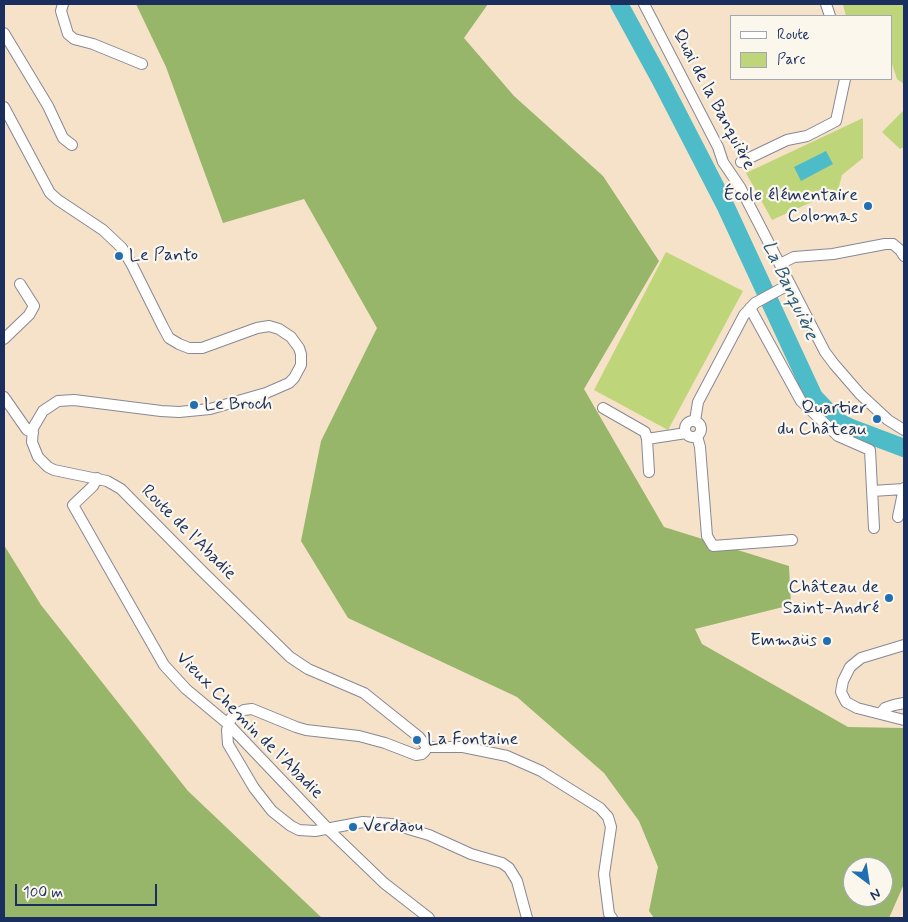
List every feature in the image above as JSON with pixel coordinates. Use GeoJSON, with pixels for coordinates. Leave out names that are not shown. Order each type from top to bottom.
{"type":"FeatureCollection","features":[{"type":"Feature","properties":{"kind":"street"},"geometry":{"type":"LineString","coordinates":[[63,4],[61,10],[68,34],[142,64]]}},
{"type":"Feature","properties":{"kind":"street","name":"Quai de la Banquière"},"geometry":{"type":"LineString","coordinates":[[644,4],[718,148],[723,162],[740,187],[780,264],[786,287],[825,352],[870,403],[888,420],[904,430]]}},
{"type":"Feature","properties":{"kind":"street"},"geometry":{"type":"LineString","coordinates":[[4,33],[48,106],[63,138],[67,144],[72,145]]}},
{"type":"Feature","properties":{"kind":"street"},"geometry":{"type":"LineString","coordinates":[[742,162],[787,140],[807,136],[836,121],[845,80]]}},
{"type":"Feature","properties":{"kind":"street"},"geometry":{"type":"LineString","coordinates":[[4,107],[50,193],[103,230],[122,248],[170,338],[189,348],[202,348],[257,328],[269,326],[291,336],[301,354],[301,365],[294,378],[282,388],[210,409],[179,412],[64,400],[54,403],[43,411],[36,421],[33,433],[27,430],[4,396]]}},
{"type":"Feature","properties":{"kind":"street"},"geometry":{"type":"LineString","coordinates":[[780,264],[794,258],[833,254],[884,244],[893,244],[904,256]]}},
{"type":"Feature","properties":{"kind":"street"},"geometry":{"type":"LineString","coordinates":[[4,339],[29,315],[34,306],[20,284]]}},
{"type":"Feature","properties":{"kind":"street"},"geometry":{"type":"LineString","coordinates":[[695,421],[698,402],[704,389],[744,315],[752,306],[786,287]]}},
{"type":"Feature","properties":{"kind":"street"},"geometry":{"type":"LineString","coordinates":[[752,306],[801,401],[838,436],[870,450],[874,528]]}},
{"type":"Feature","properties":{"kind":"street"},"geometry":{"type":"LineString","coordinates":[[603,408],[642,429],[647,435],[649,472]]}},
{"type":"Feature","properties":{"kind":"street"},"geometry":{"type":"LineString","coordinates":[[686,433],[685,425],[690,421],[695,421],[701,426],[697,436],[700,447],[707,536],[713,546],[792,540]]}},
{"type":"Feature","properties":{"kind":"street","name":"Route de l'Abadie"},"geometry":{"type":"LineString","coordinates":[[33,433],[32,442],[34,449],[38,457],[48,467],[54,470],[97,478],[114,484],[130,497],[290,657],[308,669],[364,693],[419,737],[427,747]]}},
{"type":"Feature","properties":{"kind":"street"},"geometry":{"type":"LineString","coordinates":[[647,439],[686,433],[690,436],[697,436]]}},
{"type":"Feature","properties":{"kind":"street","name":"Vieux Chemin de l'Abadie"},"geometry":{"type":"LineString","coordinates":[[97,478],[93,486],[73,505],[164,665],[186,689],[228,724],[328,829],[384,883],[429,918]]}},
{"type":"Feature","properties":{"kind":"street"},"geometry":{"type":"LineString","coordinates":[[872,492],[904,489],[898,517]]}},
{"type":"Feature","properties":{"kind":"street"},"geometry":{"type":"LineString","coordinates":[[904,645],[861,658],[850,667],[843,681],[841,692],[846,702],[857,708],[904,720]]}},
{"type":"Feature","properties":{"kind":"street"},"geometry":{"type":"LineString","coordinates":[[880,714],[885,708],[904,704]]}},
{"type":"Feature","properties":{"kind":"street"},"geometry":{"type":"LineString","coordinates":[[527,918],[517,881],[509,868],[502,863],[471,854],[429,834],[392,824],[363,822],[315,831],[299,830],[291,826],[272,811],[254,788],[228,744],[226,730],[231,718],[244,710],[252,709],[306,730],[359,736],[385,743],[416,755],[422,754],[426,751],[427,747],[463,747],[507,756],[541,771],[600,808],[608,817],[611,828],[604,874],[609,914],[612,918]]}},
{"type":"Feature","properties":{"kind":"green space"},"geometry":{"type":"Polygon","coordinates":[[[136,4],[488,4],[464,38],[514,96],[603,176],[659,261],[584,389],[664,527],[789,566],[791,605],[695,629],[702,644],[848,727],[904,728],[904,884],[889,918],[654,918],[649,911],[658,867],[639,821],[604,773],[517,697],[348,618],[301,541],[321,441],[377,328],[304,199],[223,223],[166,67],[136,4]]]}},
{"type":"Feature","properties":{"kind":"green space"},"geometry":{"type":"Polygon","coordinates":[[[843,4],[904,4],[904,84],[897,79],[893,67],[893,15],[846,15],[843,4]]]}},
{"type":"Feature","properties":{"kind":"green space"},"geometry":{"type":"Polygon","coordinates":[[[904,110],[904,147],[900,149],[882,132],[904,110]]]}},
{"type":"Feature","properties":{"kind":"green space"},"geometry":{"type":"Polygon","coordinates":[[[863,118],[863,158],[842,175],[838,190],[772,220],[746,173],[863,118]]]}},
{"type":"Feature","properties":{"kind":"green space"},"geometry":{"type":"Polygon","coordinates":[[[666,252],[743,291],[668,430],[594,390],[666,252]]]}},
{"type":"Feature","properties":{"kind":"green space"},"geometry":{"type":"Polygon","coordinates":[[[4,545],[41,605],[188,791],[322,918],[4,918],[4,545]]]}},
{"type":"Feature","properties":{"kind":"water"},"geometry":{"type":"Polygon","coordinates":[[[826,151],[833,164],[801,181],[794,167],[826,151]]]}},
{"type":"Feature","properties":{"kind":"waterway","name":"La Banquière"},"geometry":{"type":"LineString","coordinates":[[619,4],[726,207],[814,397],[837,421],[904,448]]}},
{"type":"Feature","properties":{"kind":"place","name":"École élémentaire Colomas"},"geometry":{"type":"Point","coordinates":[868,206]}},
{"type":"Feature","properties":{"kind":"place","name":"Le Panto"},"geometry":{"type":"Point","coordinates":[119,256]}},
{"type":"Feature","properties":{"kind":"place","name":"Le Broch"},"geometry":{"type":"Point","coordinates":[194,405]}},
{"type":"Feature","properties":{"kind":"place","name":"Quartier du Château"},"geometry":{"type":"Point","coordinates":[877,419]}},
{"type":"Feature","properties":{"kind":"place","name":"Château de Saint-André"},"geometry":{"type":"Point","coordinates":[889,598]}},
{"type":"Feature","properties":{"kind":"place","name":"Emmaüs"},"geometry":{"type":"Point","coordinates":[827,641]}},
{"type":"Feature","properties":{"kind":"place","name":"La Fontaine"},"geometry":{"type":"Point","coordinates":[417,740]}},
{"type":"Feature","properties":{"kind":"place","name":"Verdaou"},"geometry":{"type":"Point","coordinates":[353,827]}}]}
